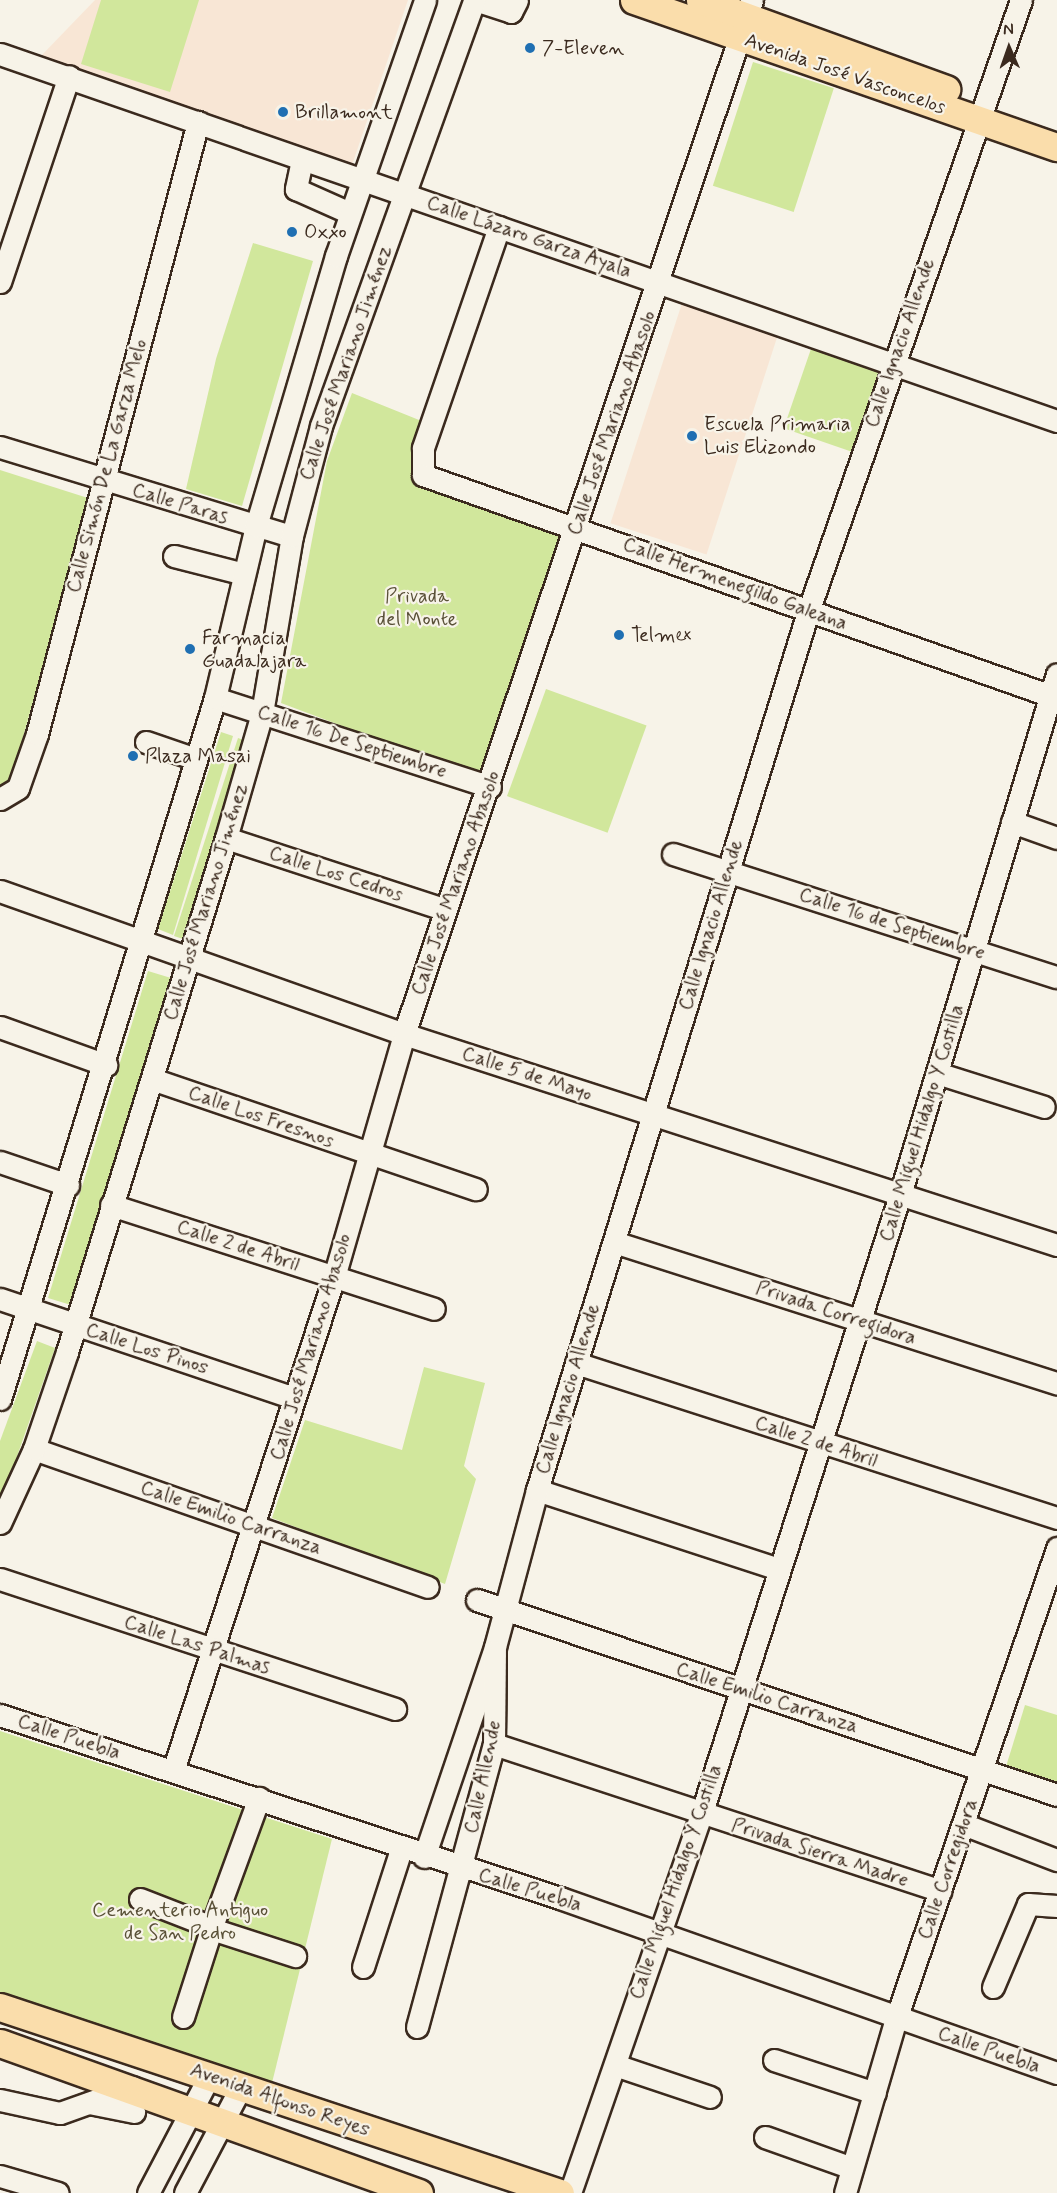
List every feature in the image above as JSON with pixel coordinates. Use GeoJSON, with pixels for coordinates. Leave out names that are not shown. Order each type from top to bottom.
{"type":"FeatureCollection","features":[{"type":"Feature","properties":{"kind":"main road","name":"Avenida José Vasconcelos"},"geometry":{"type":"LineString","coordinates":[[634,0],[746,18]]}},
{"type":"Feature","properties":{"kind":"main road","name":"Avenida José Vasconcelos"},"geometry":{"type":"LineString","coordinates":[[700,0],[980,111],[1057,147]]}},
{"type":"Feature","properties":{"kind":"main road","name":"Avenida José Vasconcelos"},"geometry":{"type":"LineString","coordinates":[[980,111],[1057,129]]}},
{"type":"Feature","properties":{"kind":"main road","name":"Avenida Alfonso Reyes"},"geometry":{"type":"LineString","coordinates":[[0,2007],[210,2075],[488,2182],[560,2193]]}},
{"type":"Feature","properties":{"kind":"main road","name":"Avenida Alfonso Reyes"},"geometry":{"type":"LineString","coordinates":[[0,2043],[134,2099],[193,2110],[418,2193]]}},
{"type":"Feature","properties":{"kind":"street","name":"Calle José Mariano Jiménez"},"geometry":{"type":"LineString","coordinates":[[0,1399],[106,1065],[215,698],[256,526],[350,213],[425,0]]}},
{"type":"Feature","properties":{"kind":"street","name":"Calle José Mariano Jiménez"},"geometry":{"type":"LineString","coordinates":[[0,1524],[34,1449],[75,1326],[226,837],[262,712],[292,536],[321,426],[475,0]]}},
{"type":"Feature","properties":{"kind":"street"},"geometry":{"type":"LineString","coordinates":[[475,0],[511,12],[517,0]]}},
{"type":"Feature","properties":{"kind":"street","name":"Calle Ignacio Allende"},"geometry":{"type":"LineString","coordinates":[[424,1857],[495,1647],[501,1609],[808,612],[980,111],[1022,0]]}},
{"type":"Feature","properties":{"kind":"street","name":"Calle José Mariano Abasolo"},"geometry":{"type":"LineString","coordinates":[[173,1771],[334,1277],[404,1034],[490,788],[661,282],[746,18]]}},
{"type":"Feature","properties":{"kind":"street","name":"Calle Lázaro Garza Ayala"},"geometry":{"type":"LineString","coordinates":[[0,54],[661,282],[1057,422]]}},
{"type":"Feature","properties":{"kind":"street"},"geometry":{"type":"LineString","coordinates":[[0,282],[69,76]]}},
{"type":"Feature","properties":{"kind":"street","name":"Calle Simón De La Garza Melo"},"geometry":{"type":"LineString","coordinates":[[0,799],[18,789],[37,734],[198,122]]}},
{"type":"Feature","properties":{"kind":"street"},"geometry":{"type":"LineString","coordinates":[[302,160],[296,189],[350,213]]}},
{"type":"Feature","properties":{"kind":"street","name":"Calle Hermenegildo Galeana"},"geometry":{"type":"LineString","coordinates":[[499,227],[419,465],[423,475],[578,527],[808,612],[1053,697]]}},
{"type":"Feature","properties":{"kind":"street","name":"Calle Paras"},"geometry":{"type":"LineString","coordinates":[[0,447],[102,481],[292,536]]}},
{"type":"Feature","properties":{"kind":"street"},"geometry":{"type":"LineString","coordinates":[[174,556],[243,574]]}},
{"type":"Feature","properties":{"kind":"street","name":"Calle Miguel Hidalgo Y Costilla"},"geometry":{"type":"LineString","coordinates":[[570,2193],[658,1932],[701,1815],[738,1689],[899,1198],[976,951],[1012,822],[1053,697],[1057,674]]}},
{"type":"Feature","properties":{"kind":"street","name":"Calle 16 De Septiembre"},"geometry":{"type":"LineString","coordinates":[[215,698],[490,788]]}},
{"type":"Feature","properties":{"kind":"street"},"geometry":{"type":"LineString","coordinates":[[146,742],[196,759]]}},
{"type":"Feature","properties":{"kind":"street"},"geometry":{"type":"LineString","coordinates":[[1012,822],[1057,838]]}},
{"type":"Feature","properties":{"kind":"street","name":"Calle Los Cedros"},"geometry":{"type":"LineString","coordinates":[[226,837],[446,910]]}},
{"type":"Feature","properties":{"kind":"street","name":"Calle 16 de Septiembre"},"geometry":{"type":"LineString","coordinates":[[673,854],[1057,977]]}},
{"type":"Feature","properties":{"kind":"street","name":"Calle 5 de Mayo"},"geometry":{"type":"LineString","coordinates":[[0,891],[142,944],[404,1034],[899,1198],[1057,1245]]}},
{"type":"Feature","properties":{"kind":"street"},"geometry":{"type":"LineString","coordinates":[[0,1028],[106,1065]]}},
{"type":"Feature","properties":{"kind":"street"},"geometry":{"type":"LineString","coordinates":[[937,1074],[1044,1107]]}},
{"type":"Feature","properties":{"kind":"street","name":"Calle Los Fresnos"},"geometry":{"type":"LineString","coordinates":[[152,1079],[476,1189]]}},
{"type":"Feature","properties":{"kind":"street"},"geometry":{"type":"LineString","coordinates":[[0,1162],[68,1185]]}},
{"type":"Feature","properties":{"kind":"street","name":"Calle 2 de Abril"},"geometry":{"type":"LineString","coordinates":[[111,1205],[434,1309]]}},
{"type":"Feature","properties":{"kind":"street","name":"Privada Corregidora"},"geometry":{"type":"LineString","coordinates":[[614,1242],[1057,1383]]}},
{"type":"Feature","properties":{"kind":"street","name":"Calle Los Pinos"},"geometry":{"type":"LineString","coordinates":[[0,1299],[294,1398]]}},
{"type":"Feature","properties":{"kind":"street","name":"Calle 2 de Abril"},"geometry":{"type":"LineString","coordinates":[[576,1363],[818,1444],[1057,1518]]}},
{"type":"Feature","properties":{"kind":"street","name":"Calle Emilio Carranza"},"geometry":{"type":"LineString","coordinates":[[34,1449],[428,1587]]}},
{"type":"Feature","properties":{"kind":"street"},"geometry":{"type":"LineString","coordinates":[[537,1490],[779,1569]]}},
{"type":"Feature","properties":{"kind":"street","name":"Calle Corregidora"},"geometry":{"type":"LineString","coordinates":[[845,2193],[896,2019],[1057,1548]]}},
{"type":"Feature","properties":{"kind":"street","name":"Calle Las Palmas"},"geometry":{"type":"LineString","coordinates":[[0,1579],[395,1709]]}},
{"type":"Feature","properties":{"kind":"street","name":"Calle Emilio Carranza"},"geometry":{"type":"LineString","coordinates":[[477,1600],[1057,1795]]}},
{"type":"Feature","properties":{"kind":"street","name":"Calle Allende"},"geometry":{"type":"LineString","coordinates":[[462,1869],[494,1744],[495,1647]]}},
{"type":"Feature","properties":{"kind":"street","name":"Calle Puebla"},"geometry":{"type":"LineString","coordinates":[[0,1715],[259,1798],[424,1857],[658,1932],[896,2019],[1057,2073]]}},
{"type":"Feature","properties":{"kind":"street"},"geometry":{"type":"LineString","coordinates":[[494,1744],[701,1815]]}},
{"type":"Feature","properties":{"kind":"street"},"geometry":{"type":"LineString","coordinates":[[183,2018],[212,1928],[259,1798]]}},
{"type":"Feature","properties":{"kind":"street","name":"Privada Sierra Madre"},"geometry":{"type":"LineString","coordinates":[[701,1815],[940,1891]]}},
{"type":"Feature","properties":{"kind":"street"},"geometry":{"type":"LineString","coordinates":[[963,1824],[1057,1860]]}},
{"type":"Feature","properties":{"kind":"street"},"geometry":{"type":"LineString","coordinates":[[363,1967],[401,1849]]}},
{"type":"Feature","properties":{"kind":"street"},"geometry":{"type":"LineString","coordinates":[[417,2026],[462,1869]]}},
{"type":"Feature","properties":{"kind":"street"},"geometry":{"type":"LineString","coordinates":[[140,1899],[212,1928],[295,1956]]}},
{"type":"Feature","properties":{"kind":"street"},"geometry":{"type":"LineString","coordinates":[[993,1987],[1028,1904],[1057,1906]]}},
{"type":"Feature","properties":{"kind":"street"},"geometry":{"type":"LineString","coordinates":[[774,2060],[875,2093]]}},
{"type":"Feature","properties":{"kind":"street"},"geometry":{"type":"LineString","coordinates":[[615,2065],[710,2097]]}},
{"type":"Feature","properties":{"kind":"street"},"geometry":{"type":"LineString","coordinates":[[148,2193],[210,2075]]}},
{"type":"Feature","properties":{"kind":"street"},"geometry":{"type":"LineString","coordinates":[[185,2193],[241,2087]]}},
{"type":"Feature","properties":{"kind":"street"},"geometry":{"type":"LineString","coordinates":[[0,2100],[60,2113],[88,2103],[134,2099]]}},
{"type":"Feature","properties":{"kind":"street"},"geometry":{"type":"LineString","coordinates":[[765,2137],[852,2168]]}},
{"type":"Feature","properties":{"kind":"street"},"geometry":{"type":"LineString","coordinates":[[0,2176],[58,2193]]}},
{"type":"Feature","properties":{"kind":"shaded area","name":"Brillamont"},"geometry":{"type":"Polygon","coordinates":[[[95,0],[408,0],[351,168],[41,56],[95,0]]]}},
{"type":"Feature","properties":{"kind":"shaded area","name":"Escuela Primaria Luis Elizondo"},"geometry":{"type":"Polygon","coordinates":[[[684,297],[780,328],[707,555],[610,523],[684,297]]]}},
{"type":"Feature","properties":{"kind":"green space"},"geometry":{"type":"Polygon","coordinates":[[[101,0],[199,0],[170,92],[81,64],[101,0]]]}},
{"type":"Feature","properties":{"kind":"green space"},"geometry":{"type":"Polygon","coordinates":[[[753,62],[834,88],[794,212],[713,186],[753,62]]]}},
{"type":"Feature","properties":{"kind":"green space"},"geometry":{"type":"Polygon","coordinates":[[[253,243],[313,261],[242,506],[186,489],[216,359],[253,243]]]}},
{"type":"Feature","properties":{"kind":"green space"},"geometry":{"type":"Polygon","coordinates":[[[812,346],[880,369],[852,452],[784,428],[812,346]]]}},
{"type":"Feature","properties":{"kind":"green space","name":"Privada del Monte"},"geometry":{"type":"Polygon","coordinates":[[[352,393],[429,424],[416,484],[567,533],[484,768],[470,774],[281,703],[327,461],[352,393]]]}},
{"type":"Feature","properties":{"kind":"green space"},"geometry":{"type":"Polygon","coordinates":[[[0,470],[91,499],[7,793],[0,791],[0,470]]]}},
{"type":"Feature","properties":{"kind":"green space"},"geometry":{"type":"Polygon","coordinates":[[[546,689],[647,726],[608,833],[507,796],[546,689]]]}},
{"type":"Feature","properties":{"kind":"green space"},"geometry":{"type":"Polygon","coordinates":[[[221,732],[233,736],[173,935],[158,929],[221,732]]]}},
{"type":"Feature","properties":{"kind":"green space"},"geometry":{"type":"Polygon","coordinates":[[[238,738],[249,742],[189,941],[174,936],[238,738]]]}},
{"type":"Feature","properties":{"kind":"green space"},"geometry":{"type":"Polygon","coordinates":[[[148,971],[171,978],[71,1305],[48,1298],[148,971]]]}},
{"type":"Feature","properties":{"kind":"green space"},"geometry":{"type":"Polygon","coordinates":[[[37,1341],[55,1348],[0,1505],[0,1441],[37,1341]]]}},
{"type":"Feature","properties":{"kind":"green space"},"geometry":{"type":"Polygon","coordinates":[[[424,1367],[485,1383],[464,1466],[476,1479],[445,1584],[272,1518],[305,1420],[402,1450],[424,1367]]]}},
{"type":"Feature","properties":{"kind":"green space"},"geometry":{"type":"Polygon","coordinates":[[[1025,1705],[1057,1715],[1057,1791],[1004,1773],[1025,1705]]]}},
{"type":"Feature","properties":{"kind":"green space","name":"Cementerio Antiguo de San Pedro"},"geometry":{"type":"Polygon","coordinates":[[[0,1731],[332,1839],[271,2087],[0,1992],[0,1731]]]}},
{"type":"Feature","properties":{"kind":"place","name":"7-Eleven"},"geometry":{"type":"Point","coordinates":[530,48]}},
{"type":"Feature","properties":{"kind":"place","name":"Brillamont"},"geometry":{"type":"Point","coordinates":[283,112]}},
{"type":"Feature","properties":{"kind":"place","name":"Oxxo"},"geometry":{"type":"Point","coordinates":[292,232]}},
{"type":"Feature","properties":{"kind":"place","name":"Escuela Primaria Luis Elizondo"},"geometry":{"type":"Point","coordinates":[692,436]}},
{"type":"Feature","properties":{"kind":"place","name":"Telmex"},"geometry":{"type":"Point","coordinates":[619,635]}},
{"type":"Feature","properties":{"kind":"place","name":"Farmacia Guadalajara"},"geometry":{"type":"Point","coordinates":[190,649]}},
{"type":"Feature","properties":{"kind":"place","name":"Plaza Masai"},"geometry":{"type":"Point","coordinates":[133,756]}}]}
